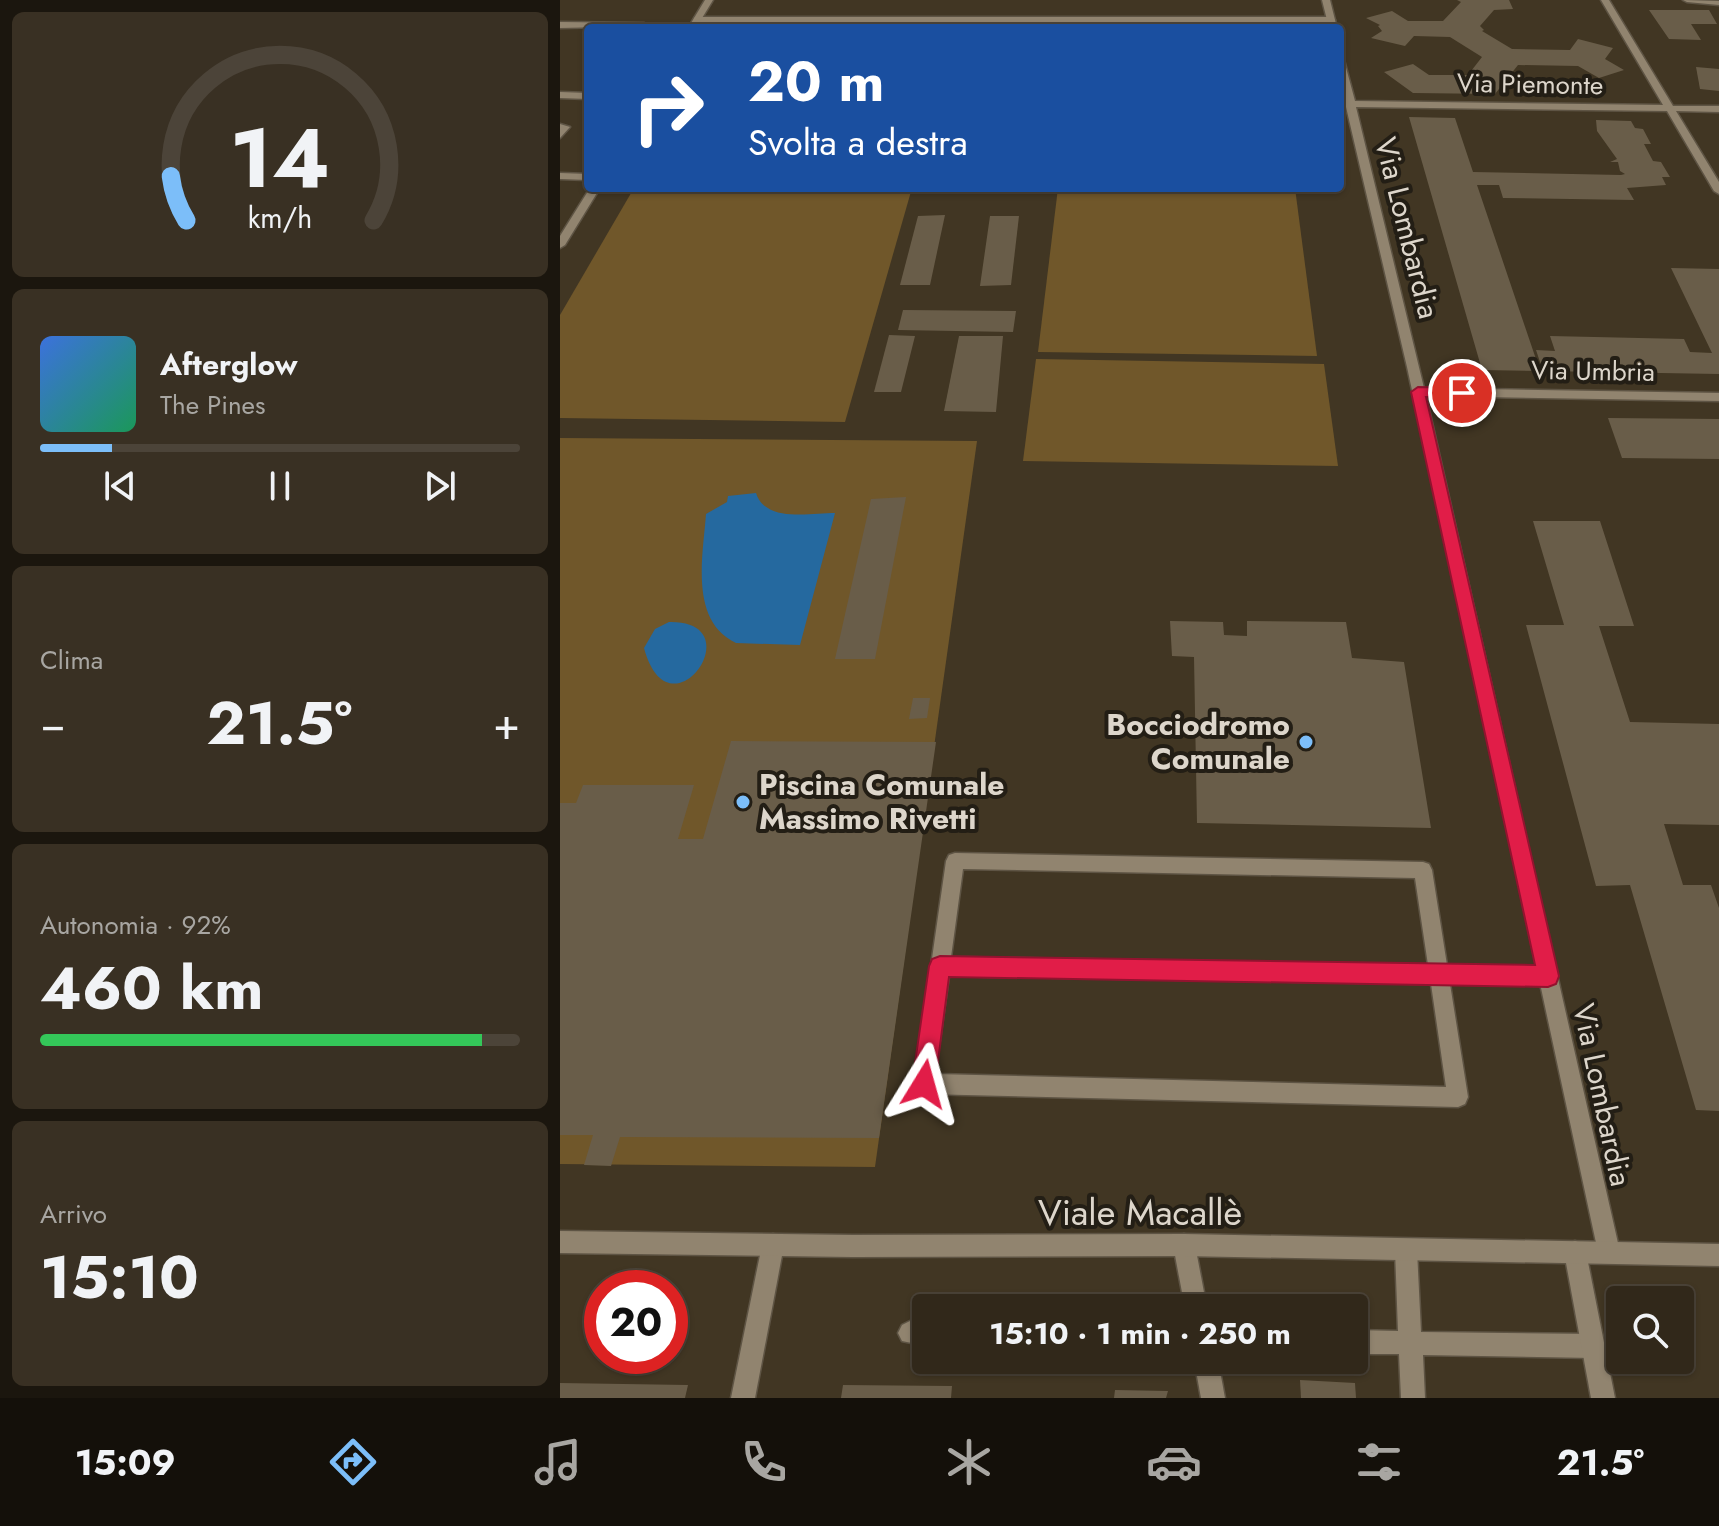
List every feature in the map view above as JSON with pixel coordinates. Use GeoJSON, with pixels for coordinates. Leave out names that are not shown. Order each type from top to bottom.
{"type":"FeatureCollection","features":[{"type":"Feature","properties":{"kind":"street"},"geometry":{"type":"LineString","coordinates":[[695,24],[709,0]]}},
{"type":"Feature","properties":{"kind":"street"},"geometry":{"type":"LineString","coordinates":[[695,24],[1332,24],[1326,0]]}},
{"type":"Feature","properties":{"kind":"street"},"geometry":{"type":"LineString","coordinates":[[1605,0],[1719,191]]}},
{"type":"Feature","properties":{"kind":"street"},"geometry":{"type":"LineString","coordinates":[[1687,0],[1719,3]]}},
{"type":"Feature","properties":{"kind":"street"},"geometry":{"type":"LineString","coordinates":[[560,25],[584,25]]}},
{"type":"Feature","properties":{"kind":"street"},"geometry":{"type":"LineString","coordinates":[[560,95],[584,96]]}},
{"type":"Feature","properties":{"kind":"street","name":"Via Piemonte"},"geometry":{"type":"LineString","coordinates":[[1344,104],[1719,109]]}},
{"type":"Feature","properties":{"kind":"street","name":"Via Lombardia"},"geometry":{"type":"LineString","coordinates":[[1344,104],[1418,392],[1609,1252]]}},
{"type":"Feature","properties":{"kind":"street"},"geometry":{"type":"LineString","coordinates":[[560,127],[565,127],[560,135]]}},
{"type":"Feature","properties":{"kind":"street"},"geometry":{"type":"LineString","coordinates":[[560,176],[584,177]]}},
{"type":"Feature","properties":{"kind":"street"},"geometry":{"type":"LineString","coordinates":[[560,245],[593,192]]}},
{"type":"Feature","properties":{"kind":"street","name":"Via Umbria"},"geometry":{"type":"LineString","coordinates":[[1418,392],[1719,397]]}},
{"type":"Feature","properties":{"kind":"street"},"geometry":{"type":"LineString","coordinates":[[955,861],[1423,870],[1458,1097],[924,1084],[940,966],[955,861]]}},
{"type":"Feature","properties":{"kind":"street"},"geometry":{"type":"LineString","coordinates":[[940,966],[1548,976]]}},
{"type":"Feature","properties":{"kind":"street","name":"Viale Macallè"},"geometry":{"type":"LineString","coordinates":[[560,1242],[1184,1245],[1719,1255]]}},
{"type":"Feature","properties":{"kind":"street"},"geometry":{"type":"LineString","coordinates":[[743,1398],[773,1245]]}},
{"type":"Feature","properties":{"kind":"street"},"geometry":{"type":"LineString","coordinates":[[1184,1245],[1193,1294]]}},
{"type":"Feature","properties":{"kind":"street"},"geometry":{"type":"LineString","coordinates":[[1406,1250],[1413,1398]]}},
{"type":"Feature","properties":{"kind":"street"},"geometry":{"type":"LineString","coordinates":[[1575,1252],[1603,1398]]}},
{"type":"Feature","properties":{"kind":"street"},"geometry":{"type":"LineString","coordinates":[[1368,1342],[1593,1346]]}},
{"type":"Feature","properties":{"kind":"street"},"geometry":{"type":"LineString","coordinates":[[1209,1374],[1213,1398]]}},
{"type":"Feature","properties":{"kind":"shaded area"},"geometry":{"type":"Polygon","coordinates":[[[632,192],[911,192],[845,422],[560,418],[560,315],[632,192]]]}},
{"type":"Feature","properties":{"kind":"shaded area"},"geometry":{"type":"Polygon","coordinates":[[[1058,192],[1296,192],[1317,356],[1038,352],[1058,192]]]}},
{"type":"Feature","properties":{"kind":"shaded area"},"geometry":{"type":"Polygon","coordinates":[[[1036,359],[1324,364],[1338,466],[1023,461],[1036,359]]]}},
{"type":"Feature","properties":{"kind":"shaded area","name":"Piscina Comunale Massimo Rivetti"},"geometry":{"type":"Polygon","coordinates":[[[560,438],[977,441],[875,1167],[560,1164],[560,438]]]}},
{"type":"Feature","properties":{"kind":"water"},"geometry":{"type":"Polygon","coordinates":[[[756,493],[769,509],[779,513],[835,513],[800,645],[736,643],[721,633],[705,604],[702,567],[706,514],[727,502],[728,496],[756,493]]]}},
{"type":"Feature","properties":{"kind":"water"},"geometry":{"type":"Polygon","coordinates":[[[669,622],[694,626],[705,638],[705,654],[698,670],[686,681],[671,683],[656,674],[644,648],[655,629],[669,622]]]}},
{"type":"Feature","properties":{"kind":"building"},"geometry":{"type":"Polygon","coordinates":[[[1457,0],[1509,0],[1513,9],[1494,10],[1480,26],[1482,31],[1512,49],[1570,50],[1578,39],[1613,48],[1605,59],[1624,70],[1599,78],[1578,66],[1518,65],[1495,94],[1413,93],[1384,72],[1413,64],[1429,75],[1468,75],[1482,57],[1450,37],[1414,36],[1405,46],[1371,38],[1382,31],[1380,25],[1366,18],[1392,11],[1408,21],[1443,21],[1461,2],[1457,0]]]}},
{"type":"Feature","properties":{"kind":"building"},"geometry":{"type":"Polygon","coordinates":[[[1649,10],[1709,10],[1717,24],[1691,24],[1701,40],[1669,39],[1649,10]]]}},
{"type":"Feature","properties":{"kind":"building"},"geometry":{"type":"Polygon","coordinates":[[[1696,67],[1719,69],[1719,91],[1700,89],[1696,67]]]}},
{"type":"Feature","properties":{"kind":"building"},"geometry":{"type":"Polygon","coordinates":[[[1409,117],[1455,118],[1473,172],[1621,175],[1625,174],[1620,171],[1618,162],[1610,162],[1617,159],[1597,131],[1596,120],[1631,121],[1635,128],[1643,129],[1651,144],[1644,144],[1653,161],[1661,162],[1670,177],[1662,177],[1666,185],[1627,188],[1634,200],[1503,198],[1499,185],[1477,185],[1540,371],[1482,370],[1409,117]]]}},
{"type":"Feature","properties":{"kind":"building"},"geometry":{"type":"Polygon","coordinates":[[[945,215],[930,285],[900,285],[918,216],[945,215]]]}},
{"type":"Feature","properties":{"kind":"building"},"geometry":{"type":"Polygon","coordinates":[[[990,216],[1019,216],[1011,285],[980,286],[990,216]]]}},
{"type":"Feature","properties":{"kind":"building"},"geometry":{"type":"Polygon","coordinates":[[[1671,268],[1719,269],[1719,374],[1543,371],[1536,350],[1555,351],[1550,336],[1684,339],[1690,352],[1712,353],[1671,268]]]}},
{"type":"Feature","properties":{"kind":"building"},"geometry":{"type":"Polygon","coordinates":[[[903,310],[1016,311],[1013,332],[898,330],[903,310]]]}},
{"type":"Feature","properties":{"kind":"building"},"geometry":{"type":"Polygon","coordinates":[[[889,335],[915,336],[901,392],[874,392],[889,335]]]}},
{"type":"Feature","properties":{"kind":"building"},"geometry":{"type":"Polygon","coordinates":[[[959,336],[1003,336],[996,412],[944,411],[959,336]]]}},
{"type":"Feature","properties":{"kind":"building"},"geometry":{"type":"Polygon","coordinates":[[[1608,418],[1719,419],[1719,459],[1622,458],[1608,418]]]}},
{"type":"Feature","properties":{"kind":"building"},"geometry":{"type":"Polygon","coordinates":[[[906,497],[875,659],[835,659],[871,499],[906,497]]]}},
{"type":"Feature","properties":{"kind":"building"},"geometry":{"type":"Polygon","coordinates":[[[1533,521],[1600,521],[1634,626],[1599,626],[1630,722],[1719,724],[1719,825],[1664,824],[1683,885],[1711,885],[1719,908],[1719,1111],[1696,1110],[1630,885],[1596,886],[1526,625],[1564,625],[1533,521]]]}},
{"type":"Feature","properties":{"kind":"building","name":"Bocciodromo Comunale"},"geometry":{"type":"Polygon","coordinates":[[[1170,621],[1223,622],[1224,635],[1247,636],[1247,621],[1346,622],[1352,658],[1404,662],[1431,828],[1197,823],[1194,657],[1172,656],[1170,621]]]}},
{"type":"Feature","properties":{"kind":"building"},"geometry":{"type":"Polygon","coordinates":[[[913,698],[930,698],[927,718],[909,719],[913,698]]]}},
{"type":"Feature","properties":{"kind":"building"},"geometry":{"type":"Polygon","coordinates":[[[731,741],[936,742],[879,1138],[620,1137],[611,1166],[584,1165],[593,1135],[560,1135],[560,803],[576,803],[583,785],[694,785],[678,839],[703,839],[731,741]]]}},
{"type":"Feature","properties":{"kind":"building"},"geometry":{"type":"Polygon","coordinates":[[[1300,1380],[1355,1383],[1356,1398],[1301,1398],[1300,1380]]]}},
{"type":"Feature","properties":{"kind":"building"},"geometry":{"type":"Polygon","coordinates":[[[560,1383],[688,1385],[685,1398],[560,1398],[560,1383]]]}},
{"type":"Feature","properties":{"kind":"building"},"geometry":{"type":"Polygon","coordinates":[[[843,1385],[952,1386],[951,1398],[841,1398],[843,1385]]]}},
{"type":"Feature","properties":{"kind":"building"},"geometry":{"type":"Polygon","coordinates":[[[1115,1390],[1168,1391],[1166,1398],[1114,1398],[1115,1390]]]}},
{"type":"Feature","properties":{"kind":"place","name":"Bocciodromo Comunale"},"geometry":{"type":"Point","coordinates":[1306,742]}},
{"type":"Feature","properties":{"kind":"place","name":"Piscina Comunale Massimo Rivetti"},"geometry":{"type":"Point","coordinates":[743,802]}},
{"type":"Feature","properties":{"kind":"route"},"geometry":{"type":"LineString","coordinates":[[924,1084],[940,966],[1548,976],[1418,392],[1462,393]]}}]}
